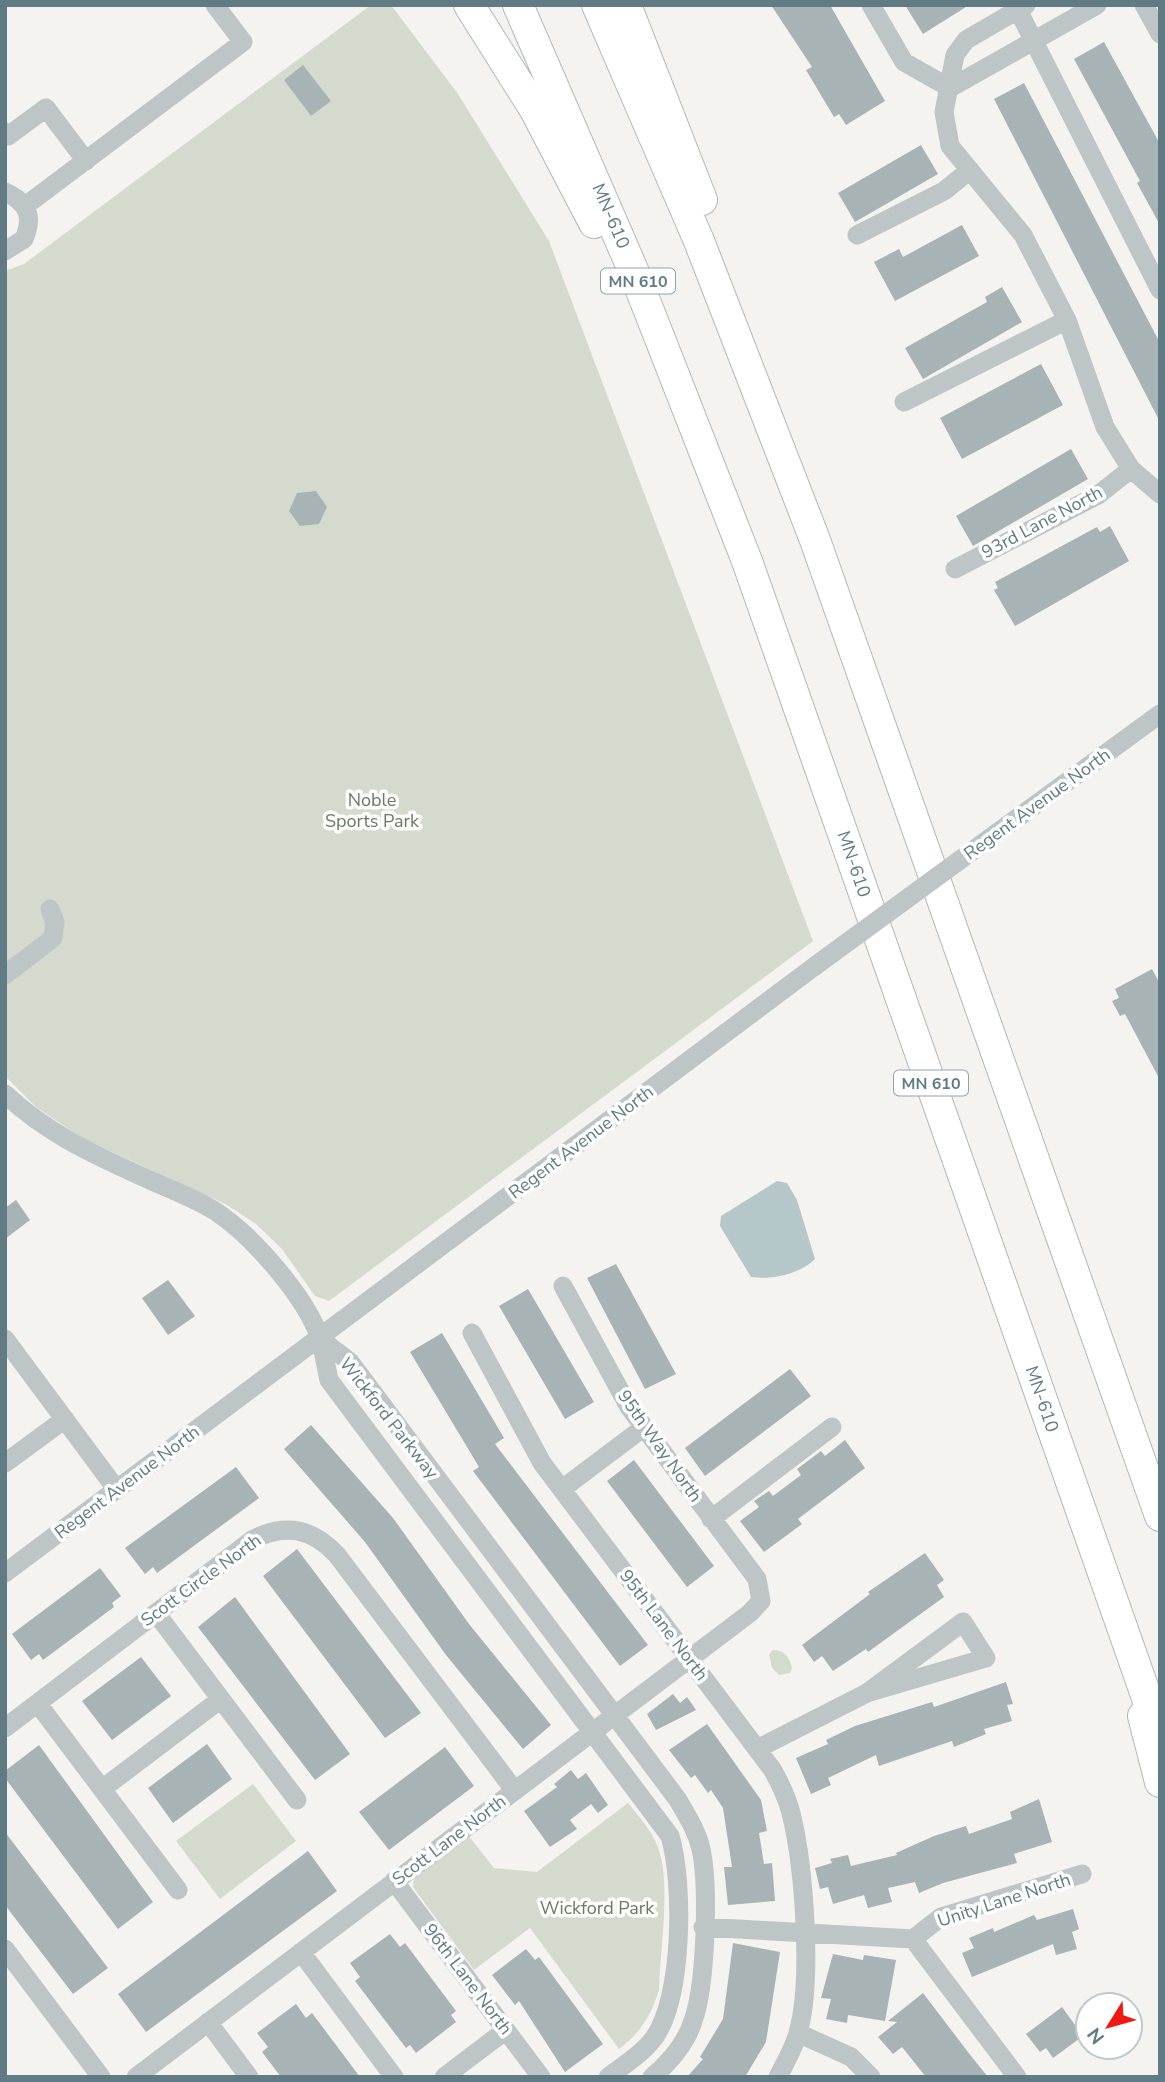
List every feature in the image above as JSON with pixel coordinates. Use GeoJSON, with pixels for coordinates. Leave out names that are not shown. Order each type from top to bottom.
{"type":"FeatureCollection","features":[{"type":"Feature","properties":{"kind":"highway"},"geometry":{"type":"LineString","coordinates":[[469,5],[535,110],[590,214],[747,561]]}},
{"type":"Feature","properties":{"kind":"highway","name":"MN-610"},"geometry":{"type":"LineString","coordinates":[[518,5],[628,257],[747,561],[1160,1735]]}},
{"type":"Feature","properties":{"kind":"highway"},"geometry":{"type":"LineString","coordinates":[[597,5],[637,94],[754,378],[825,565],[1160,1516]]}},
{"type":"Feature","properties":{"kind":"highway"},"geometry":{"type":"LineString","coordinates":[[626,5],[681,141],[717,243],[754,378]]}},
{"type":"Feature","properties":{"kind":"highway"},"geometry":{"type":"LineString","coordinates":[[1115,1390],[1160,1495]]}},
{"type":"Feature","properties":{"kind":"highway"},"geometry":{"type":"LineString","coordinates":[[1114,1604],[1160,1782]]}},
{"type":"Feature","properties":{"kind":"street"},"geometry":{"type":"LineString","coordinates":[[25,206],[243,42],[215,5]]}},
{"type":"Feature","properties":{"kind":"street"},"geometry":{"type":"LineString","coordinates":[[871,5],[904,62],[950,88]]}},
{"type":"Feature","properties":{"kind":"street"},"geometry":{"type":"LineString","coordinates":[[950,88],[1097,5]]}},
{"type":"Feature","properties":{"kind":"street"},"geometry":{"type":"LineString","coordinates":[[1144,5],[1160,34]]}},
{"type":"Feature","properties":{"kind":"street"},"geometry":{"type":"LineString","coordinates":[[1160,289],[1033,40],[1022,8],[966,40],[955,55],[944,112],[950,146],[1023,235],[1067,320],[1105,427],[1131,468],[1160,494]]}},
{"type":"Feature","properties":{"kind":"street"},"geometry":{"type":"LineString","coordinates":[[5,132],[8,136],[46,108],[86,161]]}},
{"type":"Feature","properties":{"kind":"street"},"geometry":{"type":"LineString","coordinates":[[857,235],[944,191],[970,170]]}},
{"type":"Feature","properties":{"kind":"street"},"geometry":{"type":"LineString","coordinates":[[5,192],[25,206],[29,217],[23,239],[5,251]]}},
{"type":"Feature","properties":{"kind":"street"},"geometry":{"type":"LineString","coordinates":[[904,402],[1067,320]]}},
{"type":"Feature","properties":{"kind":"street","name":"93rd Lane North"},"geometry":{"type":"LineString","coordinates":[[955,569],[1098,495],[1131,468]]}},
{"type":"Feature","properties":{"kind":"street","name":"Regent Avenue North"},"geometry":{"type":"LineString","coordinates":[[5,1573],[815,966],[1160,714]]}},
{"type":"Feature","properties":{"kind":"street"},"geometry":{"type":"LineString","coordinates":[[5,975],[53,938],[55,922],[50,909]]}},
{"type":"Feature","properties":{"kind":"street"},"geometry":{"type":"LineString","coordinates":[[5,1094],[52,1132],[86,1151],[214,1211],[243,1233],[282,1278],[320,1338]]}},
{"type":"Feature","properties":{"kind":"street","name":"95th Way North"},"geometry":{"type":"LineString","coordinates":[[563,1286],[643,1428],[757,1579],[761,1601]]}},
{"type":"Feature","properties":{"kind":"street","name":"95th Lane North"},"geometry":{"type":"LineString","coordinates":[[472,1333],[542,1463],[772,1769],[791,1811],[805,1934]]}},
{"type":"Feature","properties":{"kind":"street","name":"Wickford Parkway"},"geometry":{"type":"LineString","coordinates":[[320,1338],[350,1362],[615,1716],[691,1823],[700,1847],[704,1875],[701,1981],[693,2022],[682,2044],[652,2077]]}},
{"type":"Feature","properties":{"kind":"street","name":"Wickford Parkway"},"geometry":{"type":"LineString","coordinates":[[320,1338],[329,1380],[670,1836],[678,1880],[671,2000],[654,2038],[639,2054],[608,2077]]}},
{"type":"Feature","properties":{"kind":"street"},"geometry":{"type":"LineString","coordinates":[[5,1339],[117,1490]]}},
{"type":"Feature","properties":{"kind":"street"},"geometry":{"type":"LineString","coordinates":[[5,1463],[65,1419]]}},
{"type":"Feature","properties":{"kind":"street"},"geometry":{"type":"LineString","coordinates":[[711,1519],[832,1427]]}},
{"type":"Feature","properties":{"kind":"street"},"geometry":{"type":"LineString","coordinates":[[562,1489],[643,1428]]}},
{"type":"Feature","properties":{"kind":"street","name":"Scott Circle North"},"geometry":{"type":"LineString","coordinates":[[5,1728],[266,1533],[290,1529],[313,1536],[337,1555],[514,1791]]}},
{"type":"Feature","properties":{"kind":"street","name":"Scott Lane North"},"geometry":{"type":"LineString","coordinates":[[136,2077],[690,1659],[750,1613],[761,1601]]}},
{"type":"Feature","properties":{"kind":"street"},"geometry":{"type":"LineString","coordinates":[[156,1613],[297,1800]]}},
{"type":"Feature","properties":{"kind":"street"},"geometry":{"type":"LineString","coordinates":[[757,1749],[867,1693],[963,1622],[986,1658],[867,1693]]}},
{"type":"Feature","properties":{"kind":"street"},"geometry":{"type":"LineString","coordinates":[[102,1789],[222,1699]]}},
{"type":"Feature","properties":{"kind":"street"},"geometry":{"type":"LineString","coordinates":[[38,1704],[178,1890]]}},
{"type":"Feature","properties":{"kind":"street","name":"Unity Lane North"},"geometry":{"type":"LineString","coordinates":[[913,1939],[941,1917],[1082,1874]]}},
{"type":"Feature","properties":{"kind":"street","name":"96th Lane North"},"geometry":{"type":"LineString","coordinates":[[394,1881],[541,2077]]}},
{"type":"Feature","properties":{"kind":"street"},"geometry":{"type":"LineString","coordinates":[[703,1927],[913,1939],[1017,2077]]}},
{"type":"Feature","properties":{"kind":"street"},"geometry":{"type":"LineString","coordinates":[[778,2077],[798,2033],[805,1984],[805,1934]]}},
{"type":"Feature","properties":{"kind":"street"},"geometry":{"type":"LineString","coordinates":[[5,1949],[101,2077]]}},
{"type":"Feature","properties":{"kind":"street"},"geometry":{"type":"LineString","coordinates":[[301,1952],[394,2077]]}},
{"type":"Feature","properties":{"kind":"street"},"geometry":{"type":"LineString","coordinates":[[208,2022],[249,2077]]}},
{"type":"Feature","properties":{"kind":"street"},"geometry":{"type":"LineString","coordinates":[[444,2077],[506,2030]]}},
{"type":"Feature","properties":{"kind":"street"},"geometry":{"type":"LineString","coordinates":[[798,2033],[850,2057],[871,2077]]}},
{"type":"Feature","properties":{"kind":"green space","name":"Noble Sports Park"},"geometry":{"type":"Polygon","coordinates":[[[371,5],[391,5],[458,94],[549,241],[813,941],[329,1301],[315,1296],[282,1249],[256,1224],[227,1205],[82,1138],[36,1107],[5,1076],[5,271],[24,264],[371,5]]]}},
{"type":"Feature","properties":{"kind":"green space"},"geometry":{"type":"Polygon","coordinates":[[[773,1650],[788,1657],[792,1668],[790,1673],[779,1675],[772,1668],[769,1654],[773,1650]]]}},
{"type":"Feature","properties":{"kind":"green space"},"geometry":{"type":"Polygon","coordinates":[[[253,1784],[296,1841],[220,1899],[176,1841],[253,1784]]]}},
{"type":"Feature","properties":{"kind":"green space","name":"Wickford Park"},"geometry":{"type":"Polygon","coordinates":[[[628,1803],[647,1827],[658,1847],[663,1868],[664,1902],[659,1990],[644,2023],[619,2049],[530,1928],[474,1970],[413,1887],[415,1875],[468,1835],[494,1868],[537,1872],[628,1803]]]}},
{"type":"Feature","properties":{"kind":"shaded area"},"geometry":{"type":"Polygon","coordinates":[[[777,1181],[787,1183],[797,1200],[815,1259],[802,1269],[785,1275],[751,1277],[720,1226],[721,1216],[777,1181]]]}},
{"type":"Feature","properties":{"kind":"building"},"geometry":{"type":"Polygon","coordinates":[[[771,5],[830,5],[885,101],[846,125],[839,114],[834,117],[806,70],[812,67],[771,5]]]}},
{"type":"Feature","properties":{"kind":"building"},"geometry":{"type":"Polygon","coordinates":[[[905,5],[969,5],[923,34],[905,5]]]}},
{"type":"Feature","properties":{"kind":"building"},"geometry":{"type":"Polygon","coordinates":[[[1104,42],[1160,144],[1160,225],[1137,183],[1140,181],[1074,59],[1104,42]]]}},
{"type":"Feature","properties":{"kind":"building"},"geometry":{"type":"Polygon","coordinates":[[[303,65],[331,101],[311,116],[284,80],[303,65]]]}},
{"type":"Feature","properties":{"kind":"building"},"geometry":{"type":"Polygon","coordinates":[[[1024,83],[1160,343],[1160,422],[994,99],[1024,83]]]}},
{"type":"Feature","properties":{"kind":"building"},"geometry":{"type":"Polygon","coordinates":[[[921,145],[938,174],[855,222],[838,193],[921,145]]]}},
{"type":"Feature","properties":{"kind":"building"},"geometry":{"type":"Polygon","coordinates":[[[962,225],[979,256],[895,301],[874,262],[899,249],[903,257],[962,225]]]}},
{"type":"Feature","properties":{"kind":"building"},"geometry":{"type":"Polygon","coordinates":[[[1002,287],[1022,322],[923,379],[905,348],[987,302],[985,297],[1002,287]]]}},
{"type":"Feature","properties":{"kind":"building"},"geometry":{"type":"Polygon","coordinates":[[[1041,364],[1063,405],[962,459],[940,418],[1041,364]]]}},
{"type":"Feature","properties":{"kind":"building"},"geometry":{"type":"Polygon","coordinates":[[[1071,449],[1088,479],[973,546],[956,516],[1071,449]]]}},
{"type":"Feature","properties":{"kind":"building"},"geometry":{"type":"Polygon","coordinates":[[[316,491],[327,507],[319,524],[300,526],[289,511],[297,493],[316,491]]]}},
{"type":"Feature","properties":{"kind":"building"},"geometry":{"type":"Polygon","coordinates":[[[1110,526],[1129,561],[1015,626],[994,590],[998,588],[995,582],[1097,527],[1100,532],[1110,526]]]}},
{"type":"Feature","properties":{"kind":"building"},"geometry":{"type":"Polygon","coordinates":[[[1152,969],[1160,984],[1160,1080],[1125,1014],[1120,1016],[1112,1001],[1119,998],[1115,989],[1152,969]]]}},
{"type":"Feature","properties":{"kind":"building"},"geometry":{"type":"Polygon","coordinates":[[[16,1200],[30,1220],[5,1239],[5,1208],[16,1200]]]}},
{"type":"Feature","properties":{"kind":"building"},"geometry":{"type":"Polygon","coordinates":[[[616,1264],[676,1374],[645,1389],[587,1278],[616,1264]]]}},
{"type":"Feature","properties":{"kind":"building"},"geometry":{"type":"Polygon","coordinates":[[[168,1280],[195,1316],[168,1335],[142,1298],[168,1280]]]}},
{"type":"Feature","properties":{"kind":"building"},"geometry":{"type":"Polygon","coordinates":[[[528,1289],[594,1402],[565,1419],[499,1306],[528,1289]]]}},
{"type":"Feature","properties":{"kind":"building"},"geometry":{"type":"Polygon","coordinates":[[[442,1333],[504,1438],[495,1444],[648,1645],[620,1666],[473,1471],[479,1467],[410,1352],[442,1333]]]}},
{"type":"Feature","properties":{"kind":"building"},"geometry":{"type":"Polygon","coordinates":[[[790,1369],[811,1396],[705,1476],[685,1448],[790,1369]]]}},
{"type":"Feature","properties":{"kind":"building"},"geometry":{"type":"Polygon","coordinates":[[[311,1425],[393,1518],[469,1624],[551,1725],[523,1749],[446,1655],[365,1542],[284,1449],[311,1425]]]}},
{"type":"Feature","properties":{"kind":"building"},"geometry":{"type":"Polygon","coordinates":[[[845,1440],[865,1468],[798,1519],[802,1524],[764,1552],[740,1521],[759,1507],[754,1501],[769,1491],[773,1496],[801,1475],[797,1469],[821,1451],[825,1456],[845,1440]]]}},
{"type":"Feature","properties":{"kind":"building"},"geometry":{"type":"Polygon","coordinates":[[[634,1460],[714,1566],[687,1587],[607,1481],[634,1460]]]}},
{"type":"Feature","properties":{"kind":"building"},"geometry":{"type":"Polygon","coordinates":[[[236,1467],[259,1498],[157,1573],[153,1567],[145,1574],[125,1548],[236,1467]]]}},
{"type":"Feature","properties":{"kind":"building"},"geometry":{"type":"Polygon","coordinates":[[[297,1549],[421,1713],[385,1738],[263,1576],[297,1549]]]}},
{"type":"Feature","properties":{"kind":"building"},"geometry":{"type":"Polygon","coordinates":[[[925,1553],[944,1580],[937,1585],[944,1597],[868,1652],[866,1649],[833,1671],[822,1656],[814,1662],[802,1645],[870,1594],[868,1592],[925,1553]]]}},
{"type":"Feature","properties":{"kind":"building"},"geometry":{"type":"Polygon","coordinates":[[[100,1568],[121,1596],[112,1603],[114,1607],[43,1660],[39,1654],[31,1660],[12,1634],[100,1568]]]}},
{"type":"Feature","properties":{"kind":"building"},"geometry":{"type":"Polygon","coordinates":[[[235,1597],[350,1754],[315,1780],[198,1627],[235,1597]]]}},
{"type":"Feature","properties":{"kind":"building"},"geometry":{"type":"Polygon","coordinates":[[[141,1657],[171,1696],[112,1740],[82,1701],[141,1657]]]}},
{"type":"Feature","properties":{"kind":"building"},"geometry":{"type":"Polygon","coordinates":[[[1006,1682],[1013,1704],[1007,1705],[1012,1721],[984,1729],[986,1734],[954,1747],[952,1741],[879,1766],[876,1755],[828,1778],[831,1785],[811,1794],[796,1758],[828,1744],[826,1740],[855,1726],[932,1702],[934,1707],[1006,1682]]]}},
{"type":"Feature","properties":{"kind":"building"},"geometry":{"type":"Polygon","coordinates":[[[673,1694],[680,1703],[687,1697],[696,1710],[656,1730],[647,1714],[673,1694]]]}},
{"type":"Feature","properties":{"kind":"building"},"geometry":{"type":"Polygon","coordinates":[[[707,1724],[761,1800],[767,1831],[759,1833],[764,1864],[772,1863],[775,1901],[728,1905],[724,1867],[732,1867],[723,1808],[711,1790],[708,1793],[695,1775],[691,1778],[669,1750],[707,1724]]]}},
{"type":"Feature","properties":{"kind":"building"},"geometry":{"type":"Polygon","coordinates":[[[207,1744],[232,1779],[173,1823],[148,1788],[207,1744]]]}},
{"type":"Feature","properties":{"kind":"building"},"geometry":{"type":"Polygon","coordinates":[[[39,1745],[153,1902],[118,1929],[5,1778],[5,1771],[39,1745]]]}},
{"type":"Feature","properties":{"kind":"building"},"geometry":{"type":"Polygon","coordinates":[[[445,1747],[474,1786],[389,1850],[359,1812],[445,1747]]]}},
{"type":"Feature","properties":{"kind":"building"},"geometry":{"type":"Polygon","coordinates":[[[571,1770],[578,1779],[586,1773],[608,1805],[598,1813],[591,1804],[570,1820],[577,1829],[550,1847],[524,1811],[557,1787],[554,1784],[571,1770]]]}},
{"type":"Feature","properties":{"kind":"building"},"geometry":{"type":"Polygon","coordinates":[[[1039,1799],[1052,1842],[1014,1854],[1017,1863],[943,1883],[919,1893],[915,1882],[888,1888],[892,1902],[868,1908],[864,1895],[833,1904],[828,1887],[820,1889],[815,1868],[832,1863],[830,1859],[848,1855],[851,1866],[897,1855],[896,1853],[934,1836],[966,1826],[969,1834],[1012,1819],[1010,1812],[1039,1799]]]}},
{"type":"Feature","properties":{"kind":"building"},"geometry":{"type":"Polygon","coordinates":[[[5,1832],[108,1968],[73,1994],[5,1905],[5,1832]]]}},
{"type":"Feature","properties":{"kind":"building"},"geometry":{"type":"Polygon","coordinates":[[[308,1851],[337,1891],[146,2032],[118,1994],[308,1851]]]}},
{"type":"Feature","properties":{"kind":"building"},"geometry":{"type":"Polygon","coordinates":[[[1073,1909],[1079,1929],[1072,1932],[1077,1949],[1056,1955],[1053,1944],[972,1977],[962,1953],[974,1948],[969,1938],[993,1928],[994,1932],[1034,1915],[1037,1920],[1073,1909]]]}},
{"type":"Feature","properties":{"kind":"building"},"geometry":{"type":"Polygon","coordinates":[[[390,1934],[400,1947],[405,1943],[456,2011],[451,2015],[456,2022],[416,2053],[410,2045],[406,2048],[355,1981],[360,1977],[350,1963],[390,1934]]]}},
{"type":"Feature","properties":{"kind":"building"},"geometry":{"type":"Polygon","coordinates":[[[733,1943],[780,1952],[766,2042],[745,2077],[687,2077],[703,2059],[700,2057],[723,2019],[733,1943]]]}},
{"type":"Feature","properties":{"kind":"building"},"geometry":{"type":"Polygon","coordinates":[[[526,1949],[535,1960],[539,1957],[603,2044],[565,2072],[519,2001],[515,2005],[492,1975],[526,1949]]]}},
{"type":"Feature","properties":{"kind":"building"},"geometry":{"type":"Polygon","coordinates":[[[833,1954],[863,1960],[864,1955],[896,1960],[885,2021],[848,2015],[847,2023],[826,2019],[831,1999],[821,1998],[833,1954]]]}},
{"type":"Feature","properties":{"kind":"building"},"geometry":{"type":"Polygon","coordinates":[[[923,1993],[988,2077],[926,2077],[902,2047],[893,2054],[878,2037],[897,2022],[888,2021],[923,1993]]]}},
{"type":"Feature","properties":{"kind":"building"},"geometry":{"type":"Polygon","coordinates":[[[296,2004],[306,2018],[312,2013],[360,2077],[281,2077],[262,2052],[268,2047],[257,2033],[296,2004]]]}},
{"type":"Feature","properties":{"kind":"building"},"geometry":{"type":"Polygon","coordinates":[[[1062,2007],[1074,2024],[1074,2043],[1053,2058],[1046,2048],[1040,2052],[1026,2034],[1062,2007]]]}}]}
